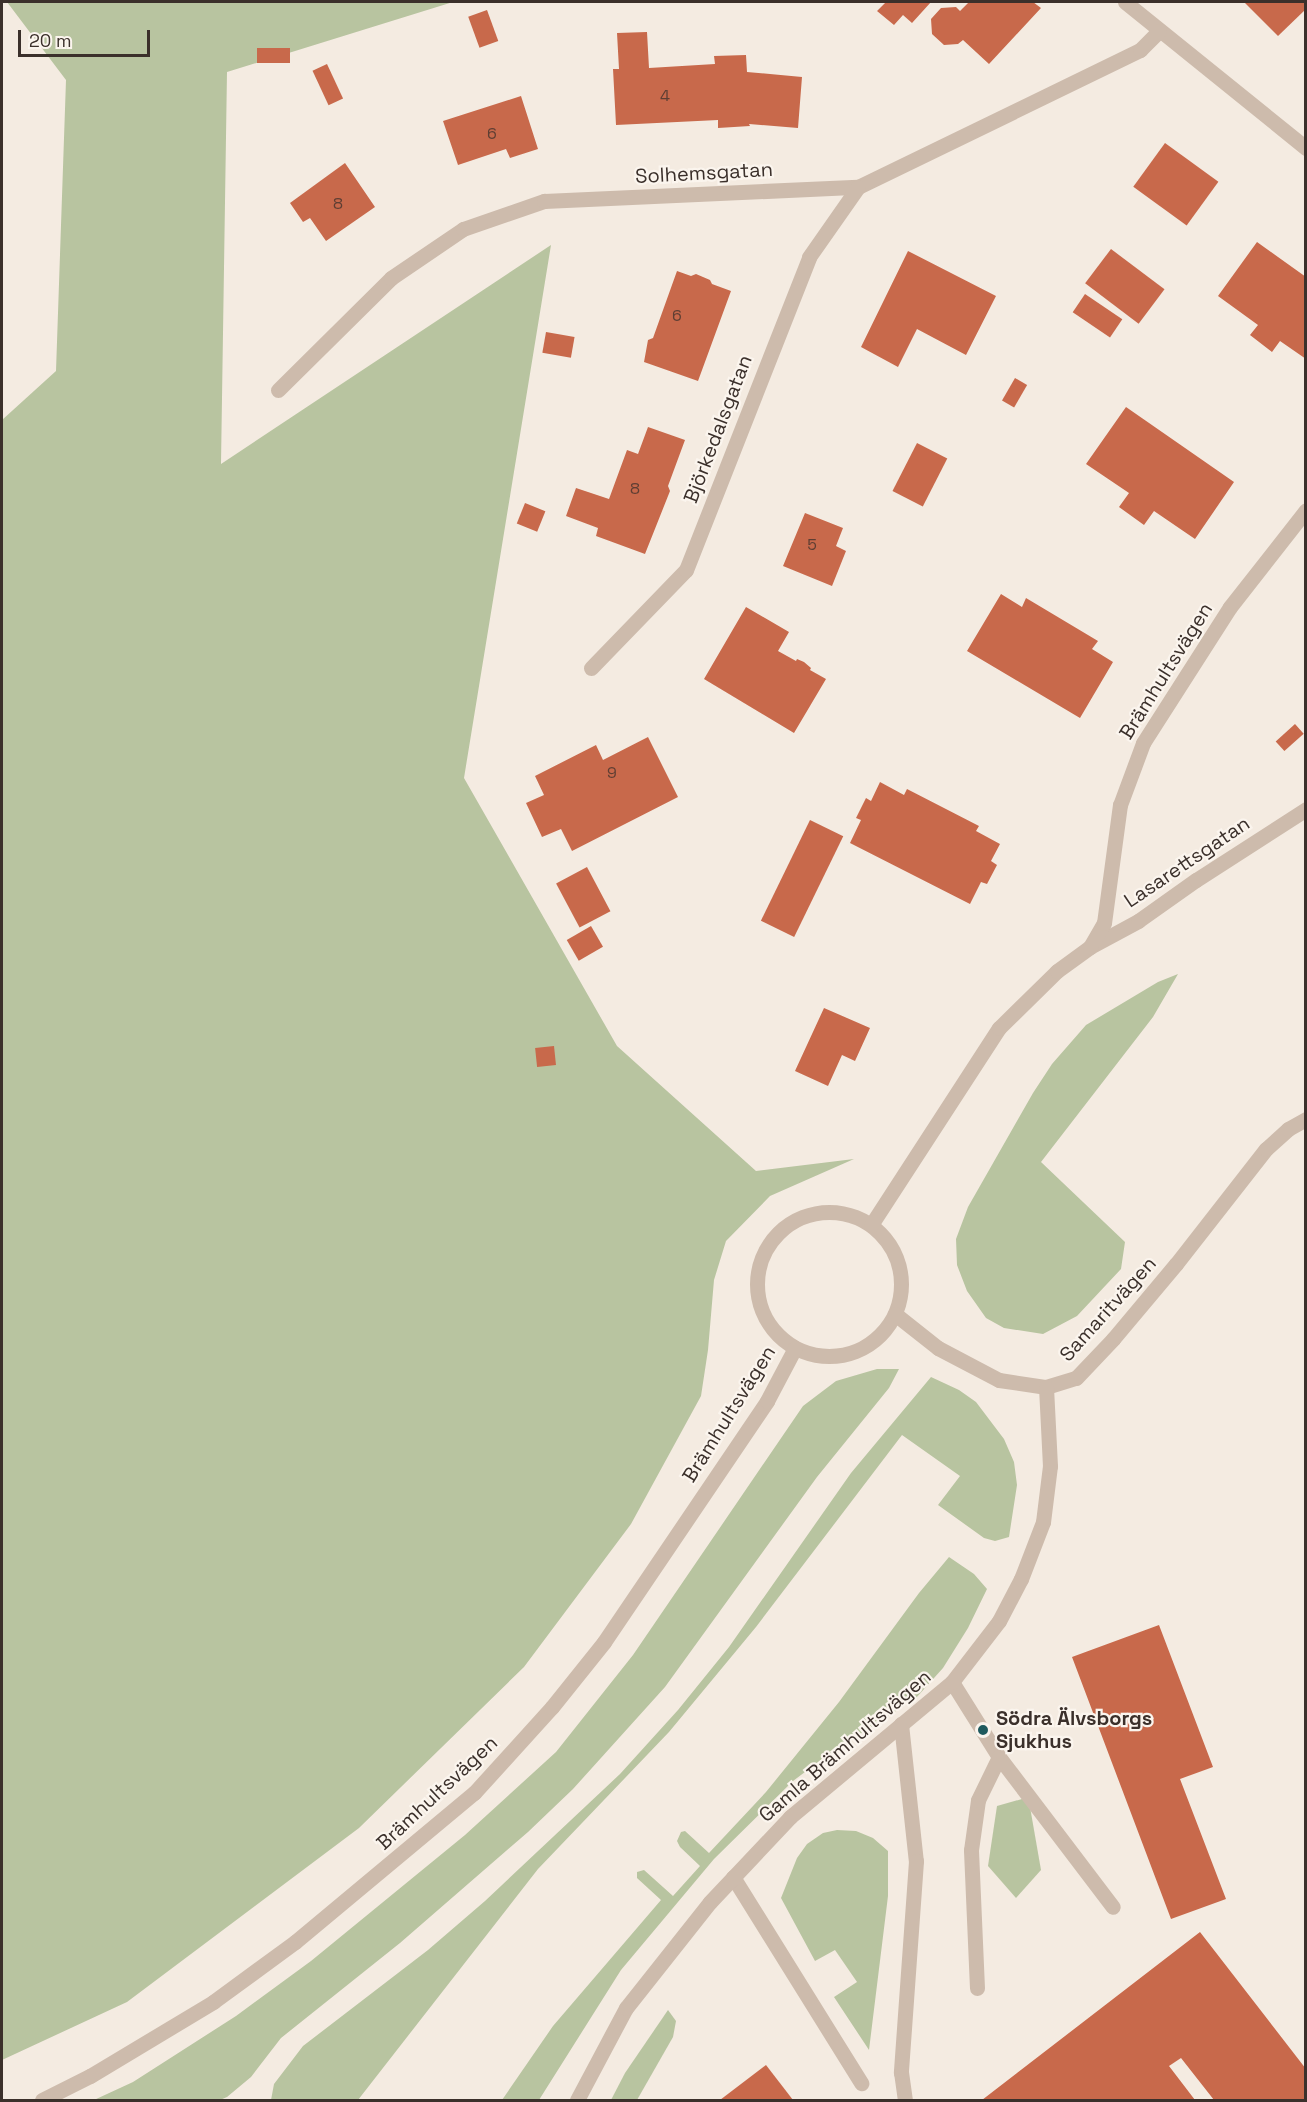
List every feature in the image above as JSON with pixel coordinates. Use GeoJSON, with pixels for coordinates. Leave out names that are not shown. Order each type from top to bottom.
{"type":"FeatureCollection","features":[{"type":"Feature","properties":{"kind":"street"},"geometry":{"type":"LineString","coordinates":[[1125,2],[1305,148]]}},
{"type":"Feature","properties":{"kind":"street","name":"Solhemsgatan"},"geometry":{"type":"LineString","coordinates":[[278,390],[392,278],[463,229],[544,201],[858,187],[1140,51],[1159,31]]}},
{"type":"Feature","properties":{"kind":"street","name":"Björkedalsgatan"},"geometry":{"type":"LineString","coordinates":[[591,668],[686,570],[809,257],[858,187]]}},
{"type":"Feature","properties":{"kind":"street","name":"Brämhultsvägen"},"geometry":{"type":"LineString","coordinates":[[871,1225],[999,1028],[1058,971],[1090,947],[1104,923],[1120,805],[1143,743],[1230,607],[1305,510]]}},
{"type":"Feature","properties":{"kind":"street","name":"Lasarettsgatan"},"geometry":{"type":"LineString","coordinates":[[1090,947],[1138,921],[1196,880],[1305,810]]}},
{"type":"Feature","properties":{"kind":"street","name":"Samaritvägen"},"geometry":{"type":"LineString","coordinates":[[895,1314],[938,1348],[999,1380],[1047,1387],[1076,1378],[1113,1340],[1266,1149],[1288,1129],[1305,1119]]}},
{"type":"Feature","properties":{"kind":"street"},"geometry":{"type":"LineString","coordinates":[[819,1212],[838,1212],[871,1225],[893,1250],[899,1265],[900,1298],[895,1314],[886,1329],[874,1341],[844,1355],[827,1357],[795,1348],[768,1324],[760,1307],[757,1289],[758,1271],[768,1246],[786,1226],[819,1212]]}},
{"type":"Feature","properties":{"kind":"street","name":"Brämhultsvägen"},"geometry":{"type":"LineString","coordinates":[[42,2100],[90,2076],[213,2002],[295,1942],[474,1793],[552,1707],[604,1642],[767,1401],[795,1348]]}},
{"type":"Feature","properties":{"kind":"street","name":"Gamla Brämhultsvägen"},"geometry":{"type":"LineString","coordinates":[[577,2100],[626,2008],[733,1877],[790,1816],[952,1682],[999,1622],[1021,1579],[1043,1522],[1050,1466],[1047,1387]]}},
{"type":"Feature","properties":{"kind":"street"},"geometry":{"type":"LineString","coordinates":[[952,1682],[999,1757],[1113,1907]]}},
{"type":"Feature","properties":{"kind":"street"},"geometry":{"type":"LineString","coordinates":[[900,1724],[916,1861],[901,2072],[905,2100]]}},
{"type":"Feature","properties":{"kind":"street"},"geometry":{"type":"LineString","coordinates":[[977,1988],[971,1850],[978,1800],[999,1757]]}},
{"type":"Feature","properties":{"kind":"street"},"geometry":{"type":"LineString","coordinates":[[733,1877],[861,2083]]}},
{"type":"Feature","properties":{"kind":"green space"},"geometry":{"type":"Polygon","coordinates":[[[7,2],[453,2],[227,72],[221,464],[551,245],[464,778],[617,1046],[756,1171],[854,1159],[770,1196],[726,1241],[714,1280],[708,1350],[701,1396],[631,1524],[524,1667],[359,1828],[127,2002],[2,2060],[2,420],[56,371],[66,80],[7,2]]]}},
{"type":"Feature","properties":{"kind":"green space"},"geometry":{"type":"Polygon","coordinates":[[[1178,974],[1153,1017],[1041,1162],[1125,1242],[1121,1269],[1077,1316],[1043,1334],[1004,1328],[986,1318],[967,1291],[957,1265],[956,1239],[968,1207],[1033,1093],[1052,1064],[1086,1025],[1158,982],[1178,974]]]}},
{"type":"Feature","properties":{"kind":"green space"},"geometry":{"type":"Polygon","coordinates":[[[877,1369],[899,1369],[889,1388],[817,1477],[665,1687],[573,1789],[528,1832],[400,1943],[281,2038],[251,2077],[227,2097],[220,2100],[94,2100],[133,2082],[236,2016],[311,1961],[465,1835],[556,1752],[633,1655],[803,1406],[836,1381],[877,1369]]]}},
{"type":"Feature","properties":{"kind":"green space"},"geometry":{"type":"Polygon","coordinates":[[[931,1377],[959,1390],[976,1402],[1004,1439],[1014,1462],[1017,1485],[1009,1537],[995,1541],[984,1538],[938,1505],[960,1476],[902,1435],[756,1627],[669,1732],[538,1869],[358,2100],[271,2100],[274,2084],[303,2046],[428,1950],[485,1901],[620,1774],[678,1710],[729,1647],[851,1473],[931,1377]]]}},
{"type":"Feature","properties":{"kind":"green space"},"geometry":{"type":"Polygon","coordinates":[[[949,1557],[974,1574],[987,1589],[968,1628],[943,1668],[916,1698],[829,1754],[793,1781],[714,1859],[621,1970],[539,2100],[502,2100],[553,2026],[661,1900],[637,1878],[637,1872],[644,1870],[673,1896],[700,1866],[680,1847],[677,1841],[681,1832],[685,1831],[709,1853],[766,1792],[839,1702],[919,1593],[949,1557]]]}},
{"type":"Feature","properties":{"kind":"green space"},"geometry":{"type":"Polygon","coordinates":[[[1022,1799],[1030,1807],[1041,1870],[1016,1898],[988,1866],[997,1806],[1022,1799]]]}},
{"type":"Feature","properties":{"kind":"green space"},"geometry":{"type":"Polygon","coordinates":[[[837,1830],[856,1831],[873,1838],[888,1851],[888,1896],[869,2050],[834,1997],[857,1982],[835,1950],[815,1961],[781,1898],[797,1858],[807,1844],[823,1833],[837,1830]]]}},
{"type":"Feature","properties":{"kind":"green space"},"geometry":{"type":"Polygon","coordinates":[[[668,2010],[676,2021],[673,2037],[637,2100],[611,2100],[625,2073],[668,2010]]]}},
{"type":"Feature","properties":{"kind":"building"},"geometry":{"type":"Polygon","coordinates":[[[886,2],[931,2],[912,23],[903,15],[894,25],[877,11],[886,2]]]}},
{"type":"Feature","properties":{"kind":"building"},"geometry":{"type":"Polygon","coordinates":[[[969,2],[1033,2],[1041,8],[989,64],[963,40],[958,44],[944,45],[932,34],[931,19],[941,8],[956,7],[960,11],[969,2]]]}},
{"type":"Feature","properties":{"kind":"building"},"geometry":{"type":"Polygon","coordinates":[[[1244,2],[1306,2],[1306,9],[1278,36],[1244,2]]]}},
{"type":"Feature","properties":{"kind":"building"},"geometry":{"type":"Polygon","coordinates":[[[487,10],[498,41],[479,48],[468,17],[487,10]]]}},
{"type":"Feature","properties":{"kind":"building"},"geometry":{"type":"Polygon","coordinates":[[[647,32],[649,68],[715,64],[714,56],[746,55],[747,72],[802,77],[798,128],[749,124],[750,126],[718,128],[718,120],[616,125],[613,69],[619,69],[617,33],[647,32]]]}},
{"type":"Feature","properties":{"kind":"building"},"geometry":{"type":"Polygon","coordinates":[[[257,48],[290,48],[290,63],[257,63],[257,48]]]}},
{"type":"Feature","properties":{"kind":"building"},"geometry":{"type":"Polygon","coordinates":[[[327,64],[343,98],[329,105],[312,71],[327,64]]]}},
{"type":"Feature","properties":{"kind":"building"},"geometry":{"type":"Polygon","coordinates":[[[521,96],[538,149],[510,158],[506,149],[458,165],[443,121],[521,96]]]}},
{"type":"Feature","properties":{"kind":"building"},"geometry":{"type":"Polygon","coordinates":[[[1165,143],[1218,182],[1187,225],[1133,187],[1165,143]]]}},
{"type":"Feature","properties":{"kind":"building"},"geometry":{"type":"Polygon","coordinates":[[[345,163],[375,207],[326,241],[310,218],[303,222],[290,203],[345,163]]]}},
{"type":"Feature","properties":{"kind":"building"},"geometry":{"type":"Polygon","coordinates":[[[1257,242],[1306,277],[1306,359],[1280,341],[1272,352],[1250,335],[1258,325],[1218,296],[1257,242]]]}},
{"type":"Feature","properties":{"kind":"building"},"geometry":{"type":"Polygon","coordinates":[[[1111,249],[1165,289],[1139,324],[1085,283],[1111,249]]]}},
{"type":"Feature","properties":{"kind":"building"},"geometry":{"type":"Polygon","coordinates":[[[908,251],[996,296],[966,355],[917,329],[898,367],[861,347],[908,251]]]}},
{"type":"Feature","properties":{"kind":"building"},"geometry":{"type":"Polygon","coordinates":[[[677,271],[691,276],[696,274],[710,280],[712,284],[731,291],[698,381],[644,362],[648,340],[653,338],[677,271]]]}},
{"type":"Feature","properties":{"kind":"building"},"geometry":{"type":"Polygon","coordinates":[[[1085,294],[1122,319],[1110,337],[1073,312],[1085,294]]]}},
{"type":"Feature","properties":{"kind":"building"},"geometry":{"type":"Polygon","coordinates":[[[546,332],[575,337],[571,358],[542,353],[546,332]]]}},
{"type":"Feature","properties":{"kind":"building"},"geometry":{"type":"Polygon","coordinates":[[[1015,378],[1027,385],[1014,408],[1002,401],[1015,378]]]}},
{"type":"Feature","properties":{"kind":"building"},"geometry":{"type":"Polygon","coordinates":[[[1126,407],[1234,482],[1195,539],[1154,511],[1144,525],[1119,507],[1129,493],[1086,464],[1126,407]]]}},
{"type":"Feature","properties":{"kind":"building"},"geometry":{"type":"Polygon","coordinates":[[[648,427],[685,440],[668,486],[670,491],[645,554],[596,536],[598,528],[566,516],[576,488],[609,499],[627,450],[638,454],[648,427]]]}},
{"type":"Feature","properties":{"kind":"building"},"geometry":{"type":"Polygon","coordinates":[[[917,443],[947,458],[923,507],[892,491],[917,443]]]}},
{"type":"Feature","properties":{"kind":"building"},"geometry":{"type":"Polygon","coordinates":[[[525,503],[545,511],[537,532],[517,523],[525,503]]]}},
{"type":"Feature","properties":{"kind":"building"},"geometry":{"type":"Polygon","coordinates":[[[805,513],[843,528],[836,546],[846,551],[832,586],[783,566],[805,513]]]}},
{"type":"Feature","properties":{"kind":"building"},"geometry":{"type":"Polygon","coordinates":[[[1001,594],[1022,607],[1026,598],[1098,641],[1092,649],[1113,662],[1080,718],[967,651],[1001,594]]]}},
{"type":"Feature","properties":{"kind":"building"},"geometry":{"type":"Polygon","coordinates":[[[746,607],[789,632],[778,651],[796,661],[797,659],[804,662],[811,668],[810,670],[826,679],[794,733],[704,679],[746,607]]]}},
{"type":"Feature","properties":{"kind":"building"},"geometry":{"type":"Polygon","coordinates":[[[1295,724],[1304,734],[1284,751],[1276,741],[1295,724]]]}},
{"type":"Feature","properties":{"kind":"building"},"geometry":{"type":"Polygon","coordinates":[[[648,737],[678,797],[572,851],[561,829],[542,837],[526,803],[544,795],[535,776],[596,745],[603,760],[648,737]]]}},
{"type":"Feature","properties":{"kind":"building"},"geometry":{"type":"Polygon","coordinates":[[[880,782],[904,795],[907,789],[979,826],[976,831],[1000,844],[991,861],[997,865],[987,884],[981,882],[970,904],[850,843],[861,820],[856,818],[866,798],[871,801],[880,782]]]}},
{"type":"Feature","properties":{"kind":"building"},"geometry":{"type":"Polygon","coordinates":[[[810,820],[843,836],[794,937],[761,921],[810,820]]]}},
{"type":"Feature","properties":{"kind":"building"},"geometry":{"type":"Polygon","coordinates":[[[587,867],[610,911],[580,928],[556,883],[587,867]]]}},
{"type":"Feature","properties":{"kind":"building"},"geometry":{"type":"Polygon","coordinates":[[[591,926],[603,947],[579,961],[567,940],[591,926]]]}},
{"type":"Feature","properties":{"kind":"building"},"geometry":{"type":"Polygon","coordinates":[[[824,1008],[870,1028],[855,1061],[842,1055],[828,1086],[795,1071],[824,1008]]]}},
{"type":"Feature","properties":{"kind":"building"},"geometry":{"type":"Polygon","coordinates":[[[554,1046],[556,1065],[537,1067],[535,1048],[554,1046]]]}},
{"type":"Feature","properties":{"kind":"building"},"geometry":{"type":"Polygon","coordinates":[[[1159,1625],[1213,1767],[1180,1779],[1226,1899],[1171,1919],[1072,1657],[1159,1625]]]}},
{"type":"Feature","properties":{"kind":"building"},"geometry":{"type":"Polygon","coordinates":[[[1200,1932],[1306,2069],[1306,2100],[1214,2100],[1181,2058],[1169,2066],[1195,2100],[982,2100],[1200,1932]]]}},
{"type":"Feature","properties":{"kind":"building"},"geometry":{"type":"Polygon","coordinates":[[[766,2065],[793,2100],[720,2100],[766,2065]]]}},
{"type":"Feature","properties":{"kind":"place","name":"Södra Älvsborgs Sjukhus"},"geometry":{"type":"Point","coordinates":[983,1730]}}]}
